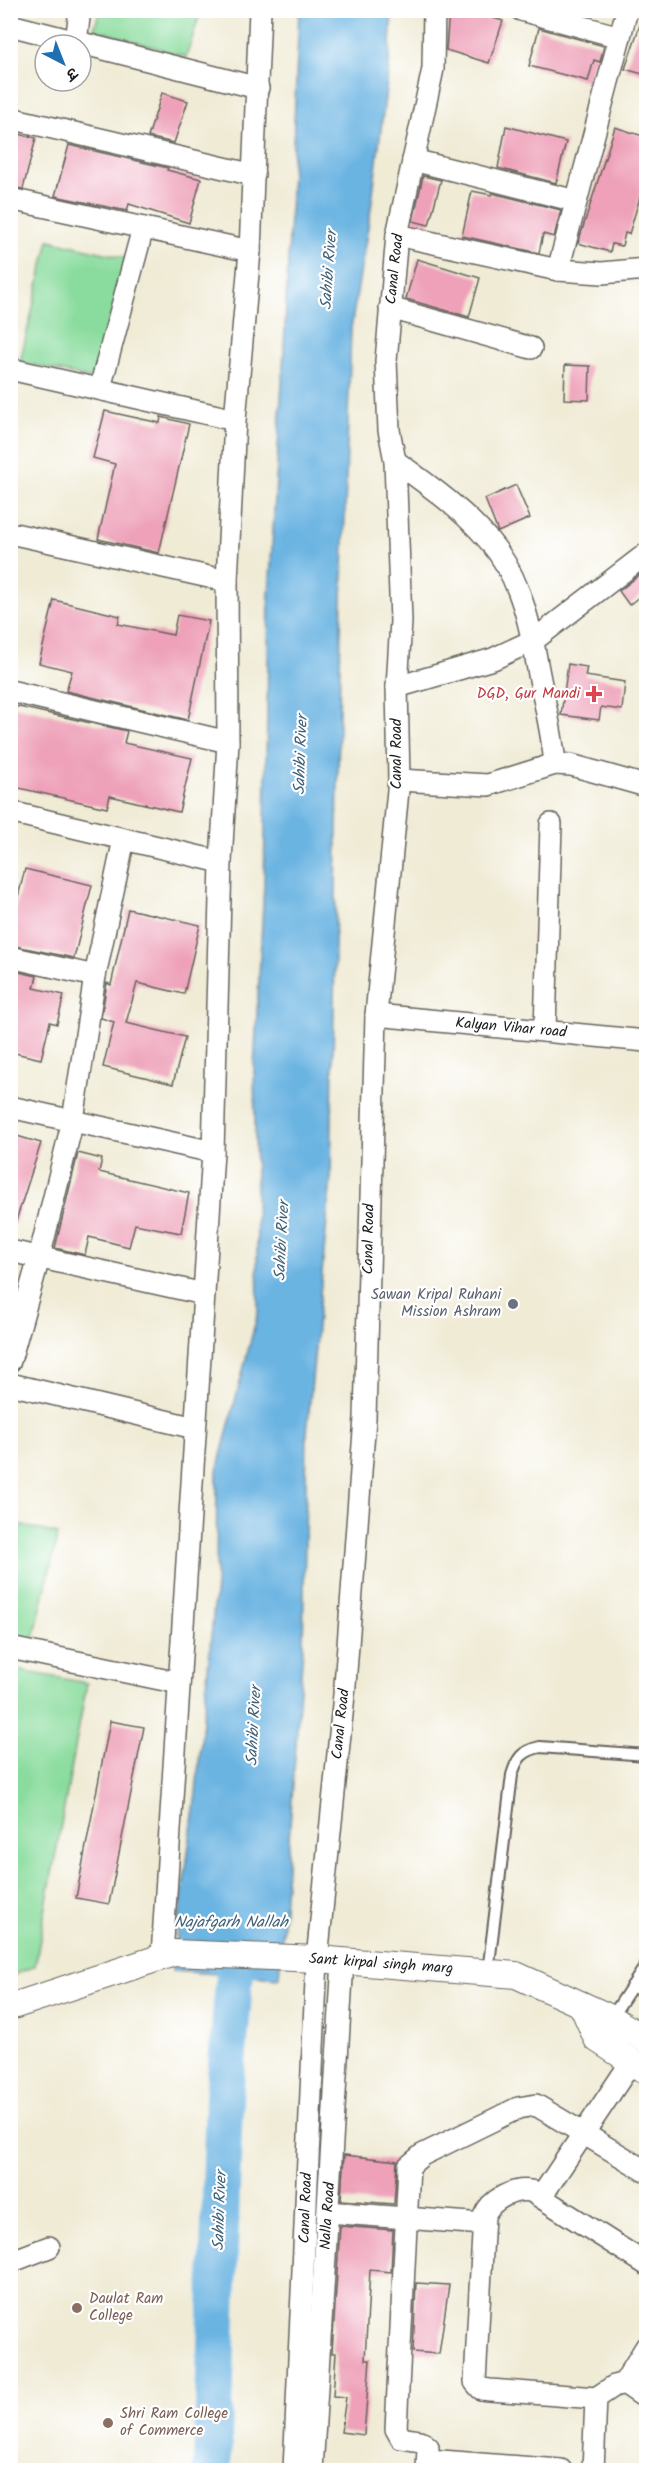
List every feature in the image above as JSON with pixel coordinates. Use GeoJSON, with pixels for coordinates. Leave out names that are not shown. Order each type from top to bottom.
{"type":"FeatureCollection","features":[{"type":"Feature","properties":{"kind":"street"},"geometry":{"type":"LineString","coordinates":[[77,33],[80,10]]}},
{"type":"Feature","properties":{"kind":"street"},"geometry":{"type":"LineString","coordinates":[[10,2007],[78,1987],[168,1955],[179,1683],[213,1152],[221,862],[228,742],[227,581],[235,420],[250,251],[260,10]]}},
{"type":"Feature","properties":{"kind":"street","name":"Canal Road"},"geometry":{"type":"LineString","coordinates":[[294,2470],[308,1959],[345,1685],[365,1418],[376,1015],[399,780],[396,687],[401,621],[395,461],[390,430],[386,361],[397,235],[433,69],[434,10]]}},
{"type":"Feature","properties":{"kind":"street"},"geometry":{"type":"LineString","coordinates":[[521,10],[620,37]]}},
{"type":"Feature","properties":{"kind":"street"},"geometry":{"type":"LineString","coordinates":[[558,270],[627,10]]}},
{"type":"Feature","properties":{"kind":"street"},"geometry":{"type":"LineString","coordinates":[[10,25],[41,33]]}},
{"type":"Feature","properties":{"kind":"street"},"geometry":{"type":"LineString","coordinates":[[93,46],[258,88]]}},
{"type":"Feature","properties":{"kind":"street"},"geometry":{"type":"LineString","coordinates":[[10,118],[254,175]]}},
{"type":"Feature","properties":{"kind":"street"},"geometry":{"type":"LineString","coordinates":[[413,160],[576,201]]}},
{"type":"Feature","properties":{"kind":"street"},"geometry":{"type":"LineString","coordinates":[[10,199],[250,251]]}},
{"type":"Feature","properties":{"kind":"street"},"geometry":{"type":"LineString","coordinates":[[100,388],[143,228]]}},
{"type":"Feature","properties":{"kind":"street"},"geometry":{"type":"LineString","coordinates":[[397,235],[558,270],[603,273],[646,269]]}},
{"type":"Feature","properties":{"kind":"street"},"geometry":{"type":"LineString","coordinates":[[390,308],[531,348]]}},
{"type":"Feature","properties":{"kind":"street"},"geometry":{"type":"LineString","coordinates":[[10,369],[235,420]]}},
{"type":"Feature","properties":{"kind":"street"},"geometry":{"type":"LineString","coordinates":[[395,461],[447,498],[498,552],[519,593],[534,640],[551,724],[555,764]]}},
{"type":"Feature","properties":{"kind":"street"},"geometry":{"type":"LineString","coordinates":[[10,533],[227,581]]}},
{"type":"Feature","properties":{"kind":"street"},"geometry":{"type":"LineString","coordinates":[[396,687],[493,659],[534,640],[646,554]]}},
{"type":"Feature","properties":{"kind":"street"},"geometry":{"type":"LineString","coordinates":[[10,691],[228,742]]}},
{"type":"Feature","properties":{"kind":"street"},"geometry":{"type":"LineString","coordinates":[[399,780],[488,785],[555,764],[571,765],[646,786]]}},
{"type":"Feature","properties":{"kind":"street"},"geometry":{"type":"LineString","coordinates":[[10,812],[221,862]]}},
{"type":"Feature","properties":{"kind":"street"},"geometry":{"type":"LineString","coordinates":[[545,1031],[551,824]]}},
{"type":"Feature","properties":{"kind":"street"},"geometry":{"type":"LineString","coordinates":[[10,1362],[39,1258],[73,1120],[95,976],[124,839]]}},
{"type":"Feature","properties":{"kind":"street"},"geometry":{"type":"LineString","coordinates":[[10,957],[95,976]]}},
{"type":"Feature","properties":{"kind":"street","name":"Kalyan Vihar road"},"geometry":{"type":"LineString","coordinates":[[376,1015],[646,1041]]}},
{"type":"Feature","properties":{"kind":"street"},"geometry":{"type":"LineString","coordinates":[[10,1107],[213,1152]]}},
{"type":"Feature","properties":{"kind":"street"},"geometry":{"type":"LineString","coordinates":[[10,1251],[204,1294]]}},
{"type":"Feature","properties":{"kind":"street"},"geometry":{"type":"LineString","coordinates":[[10,1384],[195,1428]]}},
{"type":"Feature","properties":{"kind":"street"},"geometry":{"type":"LineString","coordinates":[[10,1648],[179,1683]]}},
{"type":"Feature","properties":{"kind":"street","name":"Sant kirpal singh marg"},"geometry":{"type":"LineString","coordinates":[[168,1955],[343,1961],[516,1975],[611,2018],[646,2040]]}},
{"type":"Feature","properties":{"kind":"street","name":"Nalla Road"},"geometry":{"type":"LineString","coordinates":[[312,2470],[343,1961]]}},
{"type":"Feature","properties":{"kind":"street"},"geometry":{"type":"LineString","coordinates":[[541,2197],[583,2132],[639,2066],[597,2039],[582,2005]]}},
{"type":"Feature","properties":{"kind":"street"},"geometry":{"type":"LineString","coordinates":[[561,2470],[428,2465],[429,2452],[425,2444],[401,2438],[396,2429],[406,2176],[415,2158],[507,2114],[536,2105],[646,2171]]}},
{"type":"Feature","properties":{"kind":"street"},"geometry":{"type":"LineString","coordinates":[[646,2264],[531,2191],[516,2190],[488,2209],[483,2224],[474,2376],[475,2382],[481,2389],[596,2398],[614,2386],[624,2384],[646,2398]]}},
{"type":"Feature","properties":{"kind":"street"},"geometry":{"type":"LineString","coordinates":[[328,2212],[483,2224]]}},
{"type":"Feature","properties":{"kind":"street"},"geometry":{"type":"LineString","coordinates":[[10,2262],[49,2247]]}},
{"type":"Feature","properties":{"kind":"street"},"geometry":{"type":"LineString","coordinates":[[624,2384],[646,2347]]}},
{"type":"Feature","properties":{"kind":"street"},"geometry":{"type":"LineString","coordinates":[[593,2470],[596,2398]]}},
{"type":"Feature","properties":{"kind":"lane"},"geometry":{"type":"LineString","coordinates":[[488,1972],[512,1775],[516,1761],[526,1750],[540,1747],[646,1755]]}},
{"type":"Feature","properties":{"kind":"lane"},"geometry":{"type":"LineString","coordinates":[[611,2018],[646,1965]]}},
{"type":"Feature","properties":{"kind":"lane"},"geometry":{"type":"LineString","coordinates":[[632,1986],[646,1994]]}},
{"type":"Feature","properties":{"kind":"green space"},"geometry":{"type":"Polygon","coordinates":[[[100,10],[201,11],[186,57],[94,29],[100,10]]]}},
{"type":"Feature","properties":{"kind":"green space"},"geometry":{"type":"Polygon","coordinates":[[[49,240],[126,258],[97,380],[20,362],[49,240]]]}},
{"type":"Feature","properties":{"kind":"green space"},"geometry":{"type":"Polygon","coordinates":[[[11,1523],[58,1534],[31,1651],[11,1646],[11,1523]]]}},
{"type":"Feature","properties":{"kind":"green space"},"geometry":{"type":"Polygon","coordinates":[[[11,1669],[87,1683],[35,1966],[11,1976],[11,1669]]]}},
{"type":"Feature","properties":{"kind":"water","name":"Najafgarh Nallah"},"geometry":{"type":"Polygon","coordinates":[[[299,11],[392,11],[389,66],[371,209],[351,328],[340,664],[331,1178],[307,1433],[303,1647],[279,1978],[172,1971],[196,1793],[216,1585],[217,1471],[258,1312],[254,1068],[264,885],[269,595],[284,350],[299,11]]]}},
{"type":"Feature","properties":{"kind":"building"},"geometry":{"type":"Polygon","coordinates":[[[449,10],[468,10],[503,21],[489,63],[446,50],[449,10]]]}},
{"type":"Feature","properties":{"kind":"building"},"geometry":{"type":"Polygon","coordinates":[[[643,16],[646,17],[646,75],[625,69],[643,16]]]}},
{"type":"Feature","properties":{"kind":"building"},"geometry":{"type":"Polygon","coordinates":[[[539,28],[604,46],[600,62],[594,60],[588,81],[529,66],[539,28]]]}},
{"type":"Feature","properties":{"kind":"building"},"geometry":{"type":"Polygon","coordinates":[[[162,93],[188,101],[174,143],[148,137],[162,93]]]}},
{"type":"Feature","properties":{"kind":"building"},"geometry":{"type":"Polygon","coordinates":[[[506,126],[566,142],[556,183],[498,168],[506,126]]]}},
{"type":"Feature","properties":{"kind":"building"},"geometry":{"type":"Polygon","coordinates":[[[615,127],[646,137],[646,177],[629,234],[625,233],[622,246],[612,244],[610,252],[578,243],[615,127]]]}},
{"type":"Feature","properties":{"kind":"building"},"geometry":{"type":"Polygon","coordinates":[[[10,132],[36,138],[23,189],[10,187],[10,132]]]}},
{"type":"Feature","properties":{"kind":"building"},"geometry":{"type":"Polygon","coordinates":[[[69,145],[168,168],[167,170],[201,179],[189,223],[129,204],[127,211],[55,196],[69,145]]]}},
{"type":"Feature","properties":{"kind":"building"},"geometry":{"type":"Polygon","coordinates":[[[423,176],[441,180],[429,225],[413,221],[423,176]]]}},
{"type":"Feature","properties":{"kind":"building"},"geometry":{"type":"Polygon","coordinates":[[[472,191],[492,195],[492,193],[561,210],[554,237],[543,234],[539,253],[462,236],[472,191]]]}},
{"type":"Feature","properties":{"kind":"building"},"geometry":{"type":"Polygon","coordinates":[[[417,259],[480,278],[469,317],[406,299],[417,259]]]}},
{"type":"Feature","properties":{"kind":"building"},"geometry":{"type":"Polygon","coordinates":[[[565,365],[590,366],[589,400],[564,399],[565,365]]]}},
{"type":"Feature","properties":{"kind":"building"},"geometry":{"type":"Polygon","coordinates":[[[105,411],[160,423],[161,417],[189,424],[159,553],[98,539],[115,464],[93,458],[105,411]]]}},
{"type":"Feature","properties":{"kind":"building"},"geometry":{"type":"Polygon","coordinates":[[[516,485],[530,518],[498,532],[485,499],[516,485]]]}},
{"type":"Feature","properties":{"kind":"building"},"geometry":{"type":"Polygon","coordinates":[[[646,570],[646,591],[629,605],[619,591],[646,570]]]}},
{"type":"Feature","properties":{"kind":"building"},"geometry":{"type":"Polygon","coordinates":[[[54,600],[120,616],[118,624],[173,635],[177,615],[209,621],[188,720],[66,691],[72,671],[39,663],[54,600]]]}},
{"type":"Feature","properties":{"kind":"building","name":"DGD, Gur Mandi"},"geometry":{"type":"Polygon","coordinates":[[[568,664],[587,667],[585,676],[625,682],[622,710],[601,707],[599,720],[561,715],[568,664]]]}},
{"type":"Feature","properties":{"kind":"building"},"geometry":{"type":"Polygon","coordinates":[[[10,705],[127,731],[124,743],[192,758],[179,812],[110,796],[107,808],[10,786],[10,705]]]}},
{"type":"Feature","properties":{"kind":"building"},"geometry":{"type":"Polygon","coordinates":[[[25,869],[92,885],[74,958],[10,945],[10,928],[25,869]]]}},
{"type":"Feature","properties":{"kind":"building"},"geometry":{"type":"Polygon","coordinates":[[[128,909],[200,925],[184,994],[137,983],[126,1023],[185,1037],[173,1084],[103,1067],[114,1022],[101,1018],[107,983],[111,985],[128,909]]]}},
{"type":"Feature","properties":{"kind":"building"},"geometry":{"type":"Polygon","coordinates":[[[10,970],[37,976],[34,988],[64,995],[57,1024],[50,1022],[41,1059],[10,1052],[10,970]]]}},
{"type":"Feature","properties":{"kind":"building"},"geometry":{"type":"Polygon","coordinates":[[[10,1134],[41,1143],[14,1227],[10,1226],[10,1134]]]}},
{"type":"Feature","properties":{"kind":"building"},"geometry":{"type":"Polygon","coordinates":[[[78,1153],[102,1159],[99,1172],[189,1193],[181,1233],[135,1224],[129,1247],[89,1237],[85,1255],[55,1248],[78,1153]]]}},
{"type":"Feature","properties":{"kind":"building"},"geometry":{"type":"Polygon","coordinates":[[[110,1721],[144,1727],[109,1904],[76,1898],[110,1721]]]}},
{"type":"Feature","properties":{"kind":"building"},"geometry":{"type":"Polygon","coordinates":[[[344,2155],[397,2161],[394,2204],[341,2200],[344,2155]]]}},
{"type":"Feature","properties":{"kind":"building"},"geometry":{"type":"Polygon","coordinates":[[[340,2226],[393,2230],[391,2272],[370,2270],[365,2360],[370,2360],[364,2435],[341,2432],[346,2397],[333,2396],[336,2353],[332,2353],[340,2226]]]}},
{"type":"Feature","properties":{"kind":"building"},"geometry":{"type":"Polygon","coordinates":[[[416,2283],[449,2285],[439,2354],[413,2352],[416,2283]]]}},
{"type":"Feature","properties":{"kind":"waterway","name":"Sahibi River"},"geometry":{"type":"LineString","coordinates":[[212,2470],[224,2098],[239,1926]]}},
{"type":"Feature","properties":{"kind":"place","name":"DGD, Gur Mandi"},"geometry":{"type":"Point","coordinates":[594,694]}},
{"type":"Feature","properties":{"kind":"place","name":"Sawan Kripal Ruhani Mission Ashram"},"geometry":{"type":"Point","coordinates":[513,1304]}},
{"type":"Feature","properties":{"kind":"place","name":"Daulat Ram College"},"geometry":{"type":"Point","coordinates":[77,2308]}},
{"type":"Feature","properties":{"kind":"place","name":"Shri Ram College of Commerce"},"geometry":{"type":"Point","coordinates":[108,2423]}}]}
